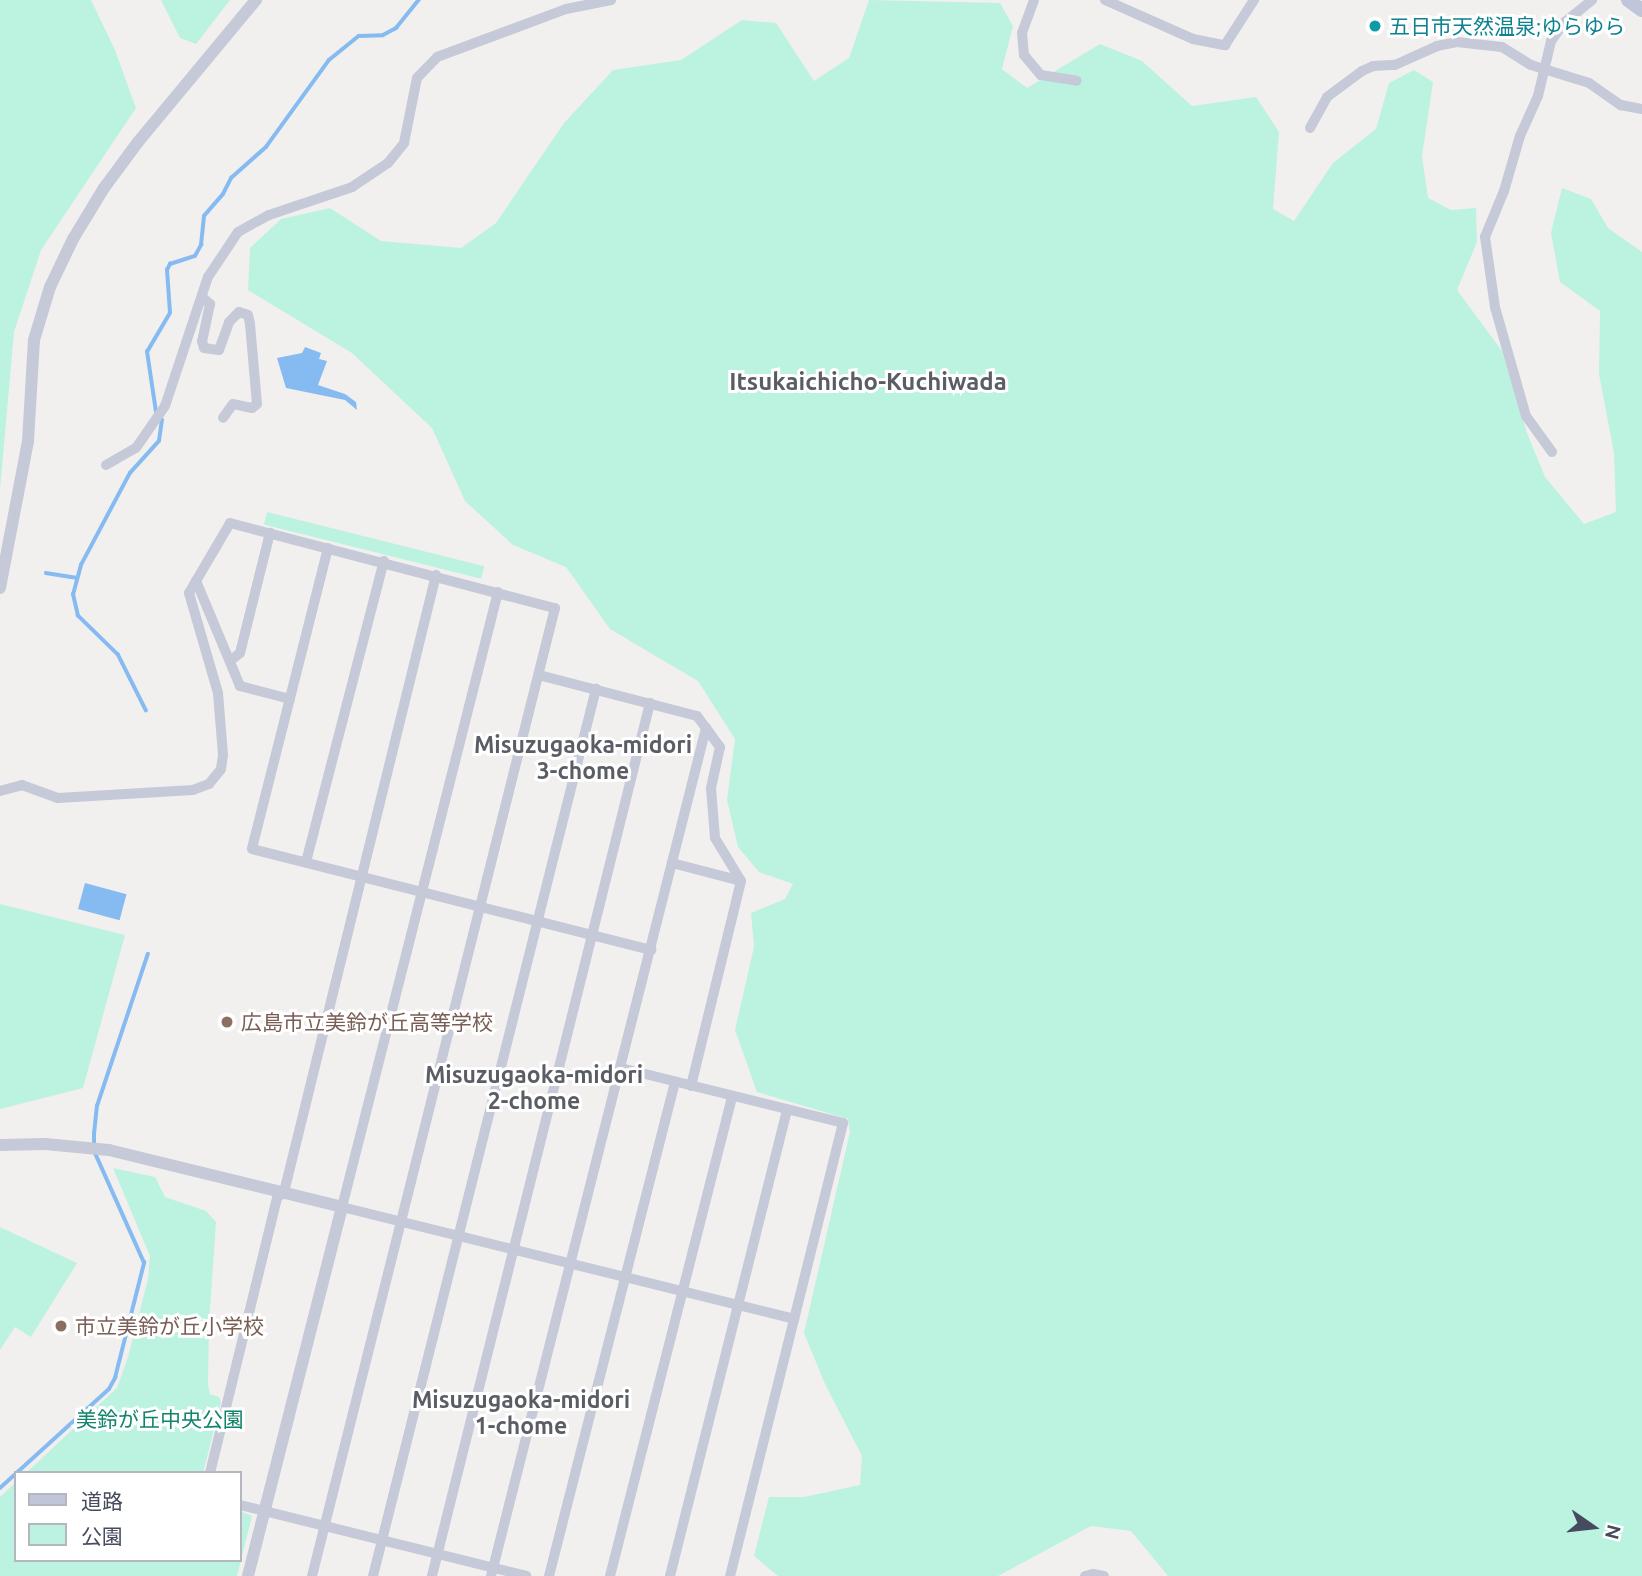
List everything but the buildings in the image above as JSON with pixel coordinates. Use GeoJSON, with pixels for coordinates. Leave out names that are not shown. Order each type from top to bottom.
{"type":"FeatureCollection","features":[{"type":"Feature","properties":{"kind":"main road"},"geometry":{"type":"LineString","coordinates":[[1628,0],[1642,10]]}},
{"type":"Feature","properties":{"kind":"street"},"geometry":{"type":"LineString","coordinates":[[0,588],[28,441],[34,340],[50,287],[73,239],[104,188],[138,142],[256,0]]}},
{"type":"Feature","properties":{"kind":"street"},"geometry":{"type":"LineString","coordinates":[[107,465],[136,448],[165,406],[214,265],[245,226],[352,187],[388,163],[407,136],[416,78],[431,61],[566,9],[611,0]]}},
{"type":"Feature","properties":{"kind":"street"},"geometry":{"type":"LineString","coordinates":[[1034,0],[1022,33],[1024,55],[1041,75],[1077,81]]}},
{"type":"Feature","properties":{"kind":"street"},"geometry":{"type":"LineString","coordinates":[[1105,0],[1193,39],[1225,45],[1234,35],[1254,0]]}},
{"type":"Feature","properties":{"kind":"street"},"geometry":{"type":"LineString","coordinates":[[1552,452],[1526,416],[1495,307],[1485,246],[1520,136],[1538,96],[1545,71],[1546,51],[1558,30],[1592,0]]}},
{"type":"Feature","properties":{"kind":"street"},"geometry":{"type":"LineString","coordinates":[[1310,128],[1327,97],[1348,80],[1374,66],[1395,65],[1451,42],[1498,46],[1545,71],[1589,83],[1621,105],[1642,109]]}},
{"type":"Feature","properties":{"kind":"street"},"geometry":{"type":"LineString","coordinates":[[202,297],[210,304],[202,341],[204,348],[219,350],[229,321],[239,312],[248,315],[250,324],[257,404],[252,408],[233,404],[223,418]]}},
{"type":"Feature","properties":{"kind":"street"},"geometry":{"type":"LineString","coordinates":[[0,791],[22,786],[58,798],[193,790],[209,783],[220,769],[223,755],[216,681],[189,593],[230,523],[384,561],[555,608],[312,1576]]}},
{"type":"Feature","properties":{"kind":"street"},"geometry":{"type":"LineString","coordinates":[[230,661],[240,653],[270,534]]}},
{"type":"Feature","properties":{"kind":"street"},"geometry":{"type":"LineString","coordinates":[[328,548],[252,849],[651,950]]}},
{"type":"Feature","properties":{"kind":"street"},"geometry":{"type":"LineString","coordinates":[[306,862],[384,561]]}},
{"type":"Feature","properties":{"kind":"street"},"geometry":{"type":"LineString","coordinates":[[210,1471],[277,1198],[284,1192],[436,575]]}},
{"type":"Feature","properties":{"kind":"street"},"geometry":{"type":"LineString","coordinates":[[196,581],[240,686],[289,699]]}},
{"type":"Feature","properties":{"kind":"street"},"geometry":{"type":"LineString","coordinates":[[248,1576],[498,592]]}},
{"type":"Feature","properties":{"kind":"street"},"geometry":{"type":"LineString","coordinates":[[539,675],[697,716],[719,747],[711,788],[715,838],[741,881],[691,1086]]}},
{"type":"Feature","properties":{"kind":"street"},"geometry":{"type":"LineString","coordinates":[[373,1576],[596,689]]}},
{"type":"Feature","properties":{"kind":"street"},"geometry":{"type":"LineString","coordinates":[[432,1576],[650,704]]}},
{"type":"Feature","properties":{"kind":"street"},"geometry":{"type":"LineString","coordinates":[[492,1572],[705,728]]}},
{"type":"Feature","properties":{"kind":"street"},"geometry":{"type":"LineString","coordinates":[[672,863],[741,881]]}},
{"type":"Feature","properties":{"kind":"street"},"geometry":{"type":"LineString","coordinates":[[621,1068],[843,1123],[730,1576]]}},
{"type":"Feature","properties":{"kind":"street"},"geometry":{"type":"LineString","coordinates":[[549,1576],[675,1082]]}},
{"type":"Feature","properties":{"kind":"street"},"geometry":{"type":"LineString","coordinates":[[610,1576],[732,1096]]}},
{"type":"Feature","properties":{"kind":"street"},"geometry":{"type":"LineString","coordinates":[[670,1576],[787,1110]]}},
{"type":"Feature","properties":{"kind":"street"},"geometry":{"type":"LineString","coordinates":[[0,1144],[83,1147],[140,1156],[794,1319]]}},
{"type":"Feature","properties":{"kind":"street"},"geometry":{"type":"LineString","coordinates":[[242,1506],[437,1554],[492,1572],[526,1576]]}},
{"type":"Feature","properties":{"kind":"street"},"geometry":{"type":"LineString","coordinates":[[1090,1575],[1104,1576]]}},
{"type":"Feature","properties":{"kind":"green space"},"geometry":{"type":"Polygon","coordinates":[[[0,0],[91,0],[115,50],[136,108],[41,250],[14,332],[0,490],[0,0]]]}},
{"type":"Feature","properties":{"kind":"green space"},"geometry":{"type":"Polygon","coordinates":[[[161,0],[230,0],[196,44],[180,38],[161,0]]]}},
{"type":"Feature","properties":{"kind":"green space"},"geometry":{"type":"Polygon","coordinates":[[[869,0],[1000,3],[1013,26],[1002,69],[1027,88],[1100,44],[1142,61],[1192,106],[1256,97],[1279,132],[1273,209],[1294,221],[1333,163],[1376,129],[1389,83],[1414,70],[1433,82],[1422,156],[1428,198],[1451,210],[1476,208],[1477,242],[1457,290],[1502,351],[1527,433],[1545,477],[1584,524],[1616,512],[1614,453],[1599,374],[1600,311],[1560,282],[1551,233],[1562,188],[1591,199],[1608,228],[1642,252],[1642,1576],[1168,1576],[1131,1531],[1091,1526],[998,1576],[778,1576],[754,1556],[769,1497],[804,1497],[860,1485],[862,1456],[825,1384],[804,1333],[850,1132],[848,1119],[757,1092],[735,1030],[754,947],[751,913],[785,899],[793,884],[759,872],[738,847],[727,800],[735,739],[698,681],[610,629],[566,567],[513,545],[465,501],[432,428],[352,353],[248,290],[250,248],[281,219],[330,208],[381,241],[461,248],[496,223],[564,123],[613,70],[681,60],[742,20],[776,23],[814,81],[849,58],[869,0]]]}},
{"type":"Feature","properties":{"kind":"green space"},"geometry":{"type":"Polygon","coordinates":[[[267,512],[484,566],[481,579],[264,525],[267,512]]]}},
{"type":"Feature","properties":{"kind":"green space"},"geometry":{"type":"Polygon","coordinates":[[[0,904],[125,935],[83,1088],[0,1109],[0,904]]]}},
{"type":"Feature","properties":{"kind":"green space","name":"美鈴が丘中央公園"},"geometry":{"type":"Polygon","coordinates":[[[113,1168],[155,1177],[165,1197],[206,1211],[216,1222],[208,1385],[210,1394],[219,1397],[221,1402],[204,1471],[28,1471],[117,1388],[128,1357],[148,1279],[150,1256],[113,1168]]]}},
{"type":"Feature","properties":{"kind":"green space"},"geometry":{"type":"Polygon","coordinates":[[[0,1227],[77,1263],[31,1337],[15,1327],[0,1350],[0,1227]]]}},
{"type":"Feature","properties":{"kind":"green space"},"geometry":{"type":"Polygon","coordinates":[[[14,1484],[14,1562],[240,1562],[237,1576],[0,1576],[0,1497],[14,1484]]]}},
{"type":"Feature","properties":{"kind":"green space"},"geometry":{"type":"Polygon","coordinates":[[[242,1512],[252,1516],[242,1556],[242,1512]]]}},
{"type":"Feature","properties":{"kind":"water"},"geometry":{"type":"Polygon","coordinates":[[[305,347],[321,353],[319,359],[327,361],[318,385],[345,394],[356,402],[357,410],[345,400],[286,388],[277,358],[302,353],[305,347]]]}},
{"type":"Feature","properties":{"kind":"water"},"geometry":{"type":"Polygon","coordinates":[[[85,883],[127,894],[120,920],[78,909],[85,883]]]}},
{"type":"Feature","properties":{"kind":"waterway"},"geometry":{"type":"LineString","coordinates":[[156,412],[147,352],[170,313],[167,270],[170,264],[195,256],[201,245],[204,216],[223,194],[231,178],[266,147],[329,60],[359,36],[383,35],[396,28],[419,0]]}},
{"type":"Feature","properties":{"kind":"waterway"},"geometry":{"type":"LineString","coordinates":[[146,711],[118,655],[78,616],[73,595],[81,565],[130,473],[159,441],[162,420]]}},
{"type":"Feature","properties":{"kind":"waterway"},"geometry":{"type":"LineString","coordinates":[[46,573],[76,578]]}},
{"type":"Feature","properties":{"kind":"waterway"},"geometry":{"type":"LineString","coordinates":[[19,1471],[109,1389],[115,1378],[144,1263],[94,1151],[94,1134],[97,1106],[148,954]]}},
{"type":"Feature","properties":{"kind":"waterway"},"geometry":{"type":"LineString","coordinates":[[0,1488],[14,1475]]}},
{"type":"Feature","properties":{"kind":"place","name":"五日市天然温泉;ゆらゆら"},"geometry":{"type":"Point","coordinates":[1375,26]}},
{"type":"Feature","properties":{"kind":"place","name":"広島市立美鈴が丘高等学校"},"geometry":{"type":"Point","coordinates":[227,1022]}},
{"type":"Feature","properties":{"kind":"place","name":"市立美鈴が丘小学校"},"geometry":{"type":"Point","coordinates":[61,1326]}},
{"type":"Feature","properties":{"kind":"district","name":"Itsukaichicho-Kuchiwada"},"geometry":{"type":"Point","coordinates":[868,382]}},
{"type":"Feature","properties":{"kind":"district","name":"Misuzugaoka-midori 3-chome"},"geometry":{"type":"Point","coordinates":[583,758]}},
{"type":"Feature","properties":{"kind":"district","name":"Misuzugaoka-midori 2-chome"},"geometry":{"type":"Point","coordinates":[534,1088]}},
{"type":"Feature","properties":{"kind":"district","name":"Misuzugaoka-midori 1-chome"},"geometry":{"type":"Point","coordinates":[521,1413]}}]}
